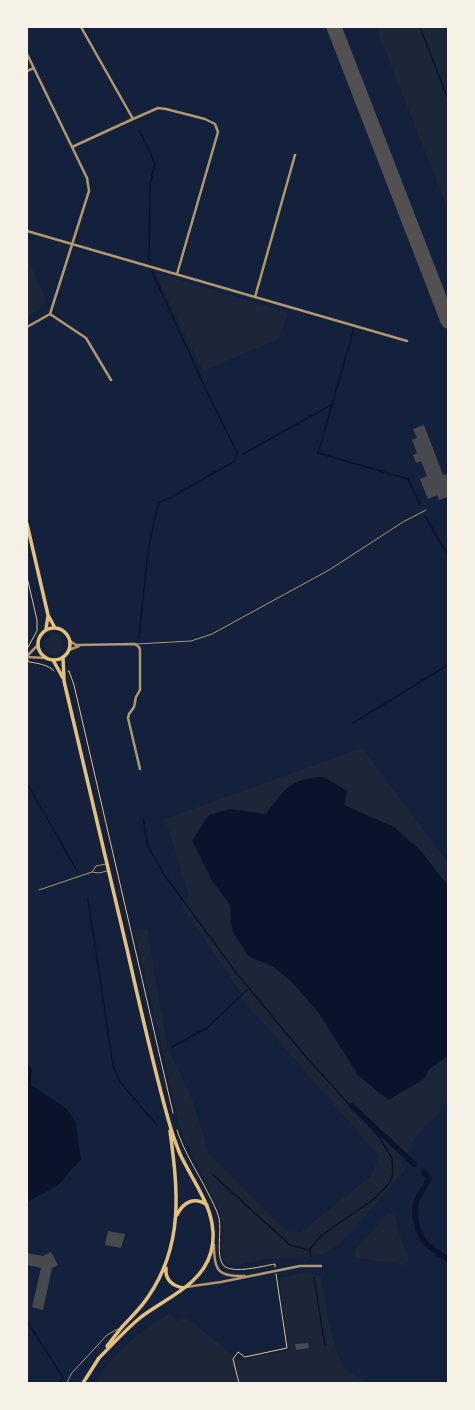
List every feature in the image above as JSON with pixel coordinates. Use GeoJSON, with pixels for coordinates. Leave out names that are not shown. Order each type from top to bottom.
{"type":"FeatureCollection","features":[{"type":"Feature","properties":{"kind":"main road"},"geometry":{"type":"LineString","coordinates":[[27,524],[48,615],[55,628]]}},
{"type":"Feature","properties":{"kind":"main road"},"geometry":{"type":"LineString","coordinates":[[46,630],[48,615]]}},
{"type":"Feature","properties":{"kind":"main road"},"geometry":{"type":"LineString","coordinates":[[55,628],[64,632],[70,641],[69,650],[63,657],[53,660],[46,658],[40,652],[38,645],[40,636],[46,630],[55,628]]}},
{"type":"Feature","properties":{"kind":"main road"},"geometry":{"type":"LineString","coordinates":[[63,657],[62,672],[169,1124],[175,1165],[175,1230],[166,1263],[161,1275],[148,1298],[122,1327],[98,1359],[83,1383]]}},
{"type":"Feature","properties":{"kind":"main road"},"geometry":{"type":"LineString","coordinates":[[53,660],[62,672]]}},
{"type":"Feature","properties":{"kind":"main road"},"geometry":{"type":"LineString","coordinates":[[98,1359],[124,1332],[141,1318],[193,1282],[204,1268],[211,1251],[214,1235],[212,1218],[208,1206],[180,1153],[169,1124]]}},
{"type":"Feature","properties":{"kind":"main road"},"geometry":{"type":"LineString","coordinates":[[176,1216],[180,1209],[190,1201],[198,1201],[208,1206]]}},
{"type":"Feature","properties":{"kind":"main road"},"geometry":{"type":"LineString","coordinates":[[166,1263],[165,1272],[169,1281],[175,1286],[184,1287]]}},
{"type":"Feature","properties":{"kind":"street"},"geometry":{"type":"LineString","coordinates":[[81,27],[133,118]]}},
{"type":"Feature","properties":{"kind":"street"},"geometry":{"type":"LineString","coordinates":[[27,54],[87,178],[89,191],[50,314],[27,327]]}},
{"type":"Feature","properties":{"kind":"street"},"geometry":{"type":"LineString","coordinates":[[27,71],[34,68]]}},
{"type":"Feature","properties":{"kind":"street"},"geometry":{"type":"LineString","coordinates":[[72,147],[133,118],[158,108],[166,108],[212,122],[217,127],[218,132],[177,274]]}},
{"type":"Feature","properties":{"kind":"street"},"geometry":{"type":"LineString","coordinates":[[255,297],[295,155]]}},
{"type":"Feature","properties":{"kind":"street"},"geometry":{"type":"LineString","coordinates":[[27,231],[407,341]]}},
{"type":"Feature","properties":{"kind":"street"},"geometry":{"type":"LineString","coordinates":[[50,314],[86,338],[111,381]]}},
{"type":"Feature","properties":{"kind":"street"},"geometry":{"type":"LineString","coordinates":[[70,641],[76,645],[135,644],[140,650],[140,690],[128,718],[140,769]]}},
{"type":"Feature","properties":{"kind":"street"},"geometry":{"type":"LineString","coordinates":[[27,657],[38,645]]}},
{"type":"Feature","properties":{"kind":"street"},"geometry":{"type":"LineString","coordinates":[[69,650],[82,645]]}},
{"type":"Feature","properties":{"kind":"street"},"geometry":{"type":"LineString","coordinates":[[27,657],[46,658]]}},
{"type":"Feature","properties":{"kind":"street"},"geometry":{"type":"LineString","coordinates":[[214,1235],[214,1260],[221,1272],[232,1276],[256,1275]]}},
{"type":"Feature","properties":{"kind":"street"},"geometry":{"type":"LineString","coordinates":[[184,1287],[300,1266],[321,1266]]}},
{"type":"Feature","properties":{"kind":"lane"},"geometry":{"type":"LineString","coordinates":[[135,644],[191,641],[212,634],[329,570],[403,522],[426,510]]}},
{"type":"Feature","properties":{"kind":"lane"},"geometry":{"type":"LineString","coordinates":[[92,872],[96,866],[107,864]]}},
{"type":"Feature","properties":{"kind":"lane"},"geometry":{"type":"LineString","coordinates":[[40,890],[92,872],[99,873],[109,871]]}},
{"type":"Feature","properties":{"kind":"lane"},"geometry":{"type":"LineString","coordinates":[[68,1383],[70,1374],[107,1335],[122,1327]]}},
{"type":"Feature","properties":{"kind":"path"},"geometry":{"type":"LineString","coordinates":[[27,577],[37,620],[37,631],[27,649]]}},
{"type":"Feature","properties":{"kind":"path"},"geometry":{"type":"LineString","coordinates":[[29,662],[47,666],[56,673],[66,670],[70,671],[173,1112]]}},
{"type":"Feature","properties":{"kind":"path"},"geometry":{"type":"LineString","coordinates":[[177,1130],[219,1218],[221,1231],[219,1254],[220,1261],[226,1267],[233,1269],[252,1268],[275,1264],[287,1348],[245,1357],[238,1352],[233,1359],[239,1383]]}},
{"type":"Feature","properties":{"kind":"shaded area"},"geometry":{"type":"Polygon","coordinates":[[[376,27],[448,27],[448,210],[376,27]]]}},
{"type":"Feature","properties":{"kind":"shaded area"},"geometry":{"type":"Polygon","coordinates":[[[27,262],[30,264],[46,298],[44,307],[27,317],[27,262]]]}},
{"type":"Feature","properties":{"kind":"shaded area"},"geometry":{"type":"Polygon","coordinates":[[[154,272],[289,313],[278,339],[203,371],[154,272]]]}},
{"type":"Feature","properties":{"kind":"shaded area"},"geometry":{"type":"Polygon","coordinates":[[[54,635],[61,638],[64,645],[61,652],[54,655],[47,652],[44,645],[47,638],[54,635]]]}},
{"type":"Feature","properties":{"kind":"shaded area"},"geometry":{"type":"Polygon","coordinates":[[[362,748],[448,863],[448,886],[421,851],[394,827],[344,805],[310,778],[289,787],[279,796],[266,814],[248,813],[209,815],[192,841],[211,879],[230,905],[232,930],[248,956],[272,966],[291,981],[319,1013],[358,1075],[388,1100],[424,1079],[429,1069],[448,1056],[448,1101],[416,1137],[408,1152],[400,1160],[405,1170],[343,1241],[321,1255],[266,1259],[233,1266],[228,1265],[224,1261],[222,1245],[224,1232],[223,1222],[216,1204],[180,1129],[134,930],[147,929],[167,1046],[192,1099],[209,1154],[285,1230],[301,1232],[371,1176],[379,1156],[242,999],[241,993],[181,905],[189,896],[165,819],[362,748]]]}},
{"type":"Feature","properties":{"kind":"shaded area"},"geometry":{"type":"Polygon","coordinates":[[[324,777],[347,791],[344,805],[394,827],[421,851],[448,886],[448,1056],[429,1069],[424,1079],[388,1100],[358,1075],[319,1013],[291,981],[272,966],[248,956],[232,930],[230,905],[211,879],[192,841],[209,815],[230,809],[266,814],[289,786],[303,780],[324,777]]]}},
{"type":"Feature","properties":{"kind":"shaded area"},"geometry":{"type":"Polygon","coordinates":[[[27,1062],[32,1070],[31,1085],[67,1109],[76,1123],[81,1159],[57,1186],[27,1202],[27,1062]]]}},
{"type":"Feature","properties":{"kind":"shaded area"},"geometry":{"type":"Polygon","coordinates":[[[388,1213],[394,1215],[396,1218],[399,1234],[408,1256],[408,1262],[405,1265],[356,1258],[354,1256],[356,1249],[388,1213]]]}},
{"type":"Feature","properties":{"kind":"shaded area"},"geometry":{"type":"Polygon","coordinates":[[[303,1273],[312,1273],[321,1276],[330,1323],[340,1359],[349,1371],[367,1383],[95,1383],[119,1352],[148,1327],[170,1313],[177,1321],[186,1317],[241,1360],[289,1351],[279,1278],[303,1273]]]}},
{"type":"Feature","properties":{"kind":"building"},"geometry":{"type":"Polygon","coordinates":[[[424,425],[443,475],[446,474],[448,479],[448,497],[439,500],[437,495],[428,499],[420,479],[427,476],[421,461],[416,463],[413,455],[417,453],[412,440],[417,438],[413,429],[424,425]]]}},
{"type":"Feature","properties":{"kind":"building"},"geometry":{"type":"Polygon","coordinates":[[[108,1231],[125,1234],[121,1248],[105,1245],[108,1231]]]}},
{"type":"Feature","properties":{"kind":"building"},"geometry":{"type":"Polygon","coordinates":[[[51,1252],[58,1265],[52,1268],[43,1310],[32,1307],[41,1268],[27,1265],[27,1253],[43,1256],[51,1252]]]}},
{"type":"Feature","properties":{"kind":"building"},"geometry":{"type":"Polygon","coordinates":[[[308,1343],[309,1348],[296,1350],[295,1344],[308,1343]]]}},
{"type":"Feature","properties":{"kind":"waterway"},"geometry":{"type":"LineString","coordinates":[[420,27],[448,99]]}},
{"type":"Feature","properties":{"kind":"waterway"},"geometry":{"type":"LineString","coordinates":[[139,130],[155,164],[150,184],[149,260],[151,269],[208,394],[237,453],[235,461],[168,499],[159,502],[148,553],[139,638]]}},
{"type":"Feature","properties":{"kind":"waterway"},"geometry":{"type":"LineString","coordinates":[[354,328],[318,453],[408,479],[420,504]]}},
{"type":"Feature","properties":{"kind":"waterway"},"geometry":{"type":"LineString","coordinates":[[243,454],[331,405]]}},
{"type":"Feature","properties":{"kind":"waterway"},"geometry":{"type":"LineString","coordinates":[[425,516],[448,555]]}},
{"type":"Feature","properties":{"kind":"waterway"},"geometry":{"type":"LineString","coordinates":[[353,723],[448,665]]}},
{"type":"Feature","properties":{"kind":"waterway"},"geometry":{"type":"LineString","coordinates":[[27,783],[77,871]]}},
{"type":"Feature","properties":{"kind":"waterway"},"geometry":{"type":"LineString","coordinates":[[143,819],[148,846],[165,876],[238,975],[306,1057],[380,1138],[392,1158],[393,1174],[390,1182],[384,1189],[374,1199],[322,1235],[309,1250]]}},
{"type":"Feature","properties":{"kind":"waterway"},"geometry":{"type":"LineString","coordinates":[[88,899],[113,1066],[120,1082],[157,1125]]}},
{"type":"Feature","properties":{"kind":"waterway"},"geometry":{"type":"LineString","coordinates":[[172,1047],[207,1028],[249,988]]}},
{"type":"Feature","properties":{"kind":"waterway"},"geometry":{"type":"LineString","coordinates":[[352,1106],[414,1164]]}},
{"type":"Feature","properties":{"kind":"waterway"},"geometry":{"type":"LineString","coordinates":[[424,1172],[429,1178],[427,1184],[418,1197],[415,1211],[416,1222],[425,1242],[448,1260]]}},
{"type":"Feature","properties":{"kind":"waterway"},"geometry":{"type":"LineString","coordinates":[[212,1174],[290,1245],[309,1250]]}},
{"type":"Feature","properties":{"kind":"waterway"},"geometry":{"type":"LineString","coordinates":[[309,1250],[311,1256]]}},
{"type":"Feature","properties":{"kind":"waterway"},"geometry":{"type":"LineString","coordinates":[[314,1278],[325,1345]]}},
{"type":"Feature","properties":{"kind":"waterway"},"geometry":{"type":"LineString","coordinates":[[27,1321],[63,1377],[60,1383]]}},
{"type":"Feature","properties":{"kind":"taxiway"},"geometry":{"type":"LineString","coordinates":[[334,27],[448,321]]}}]}
